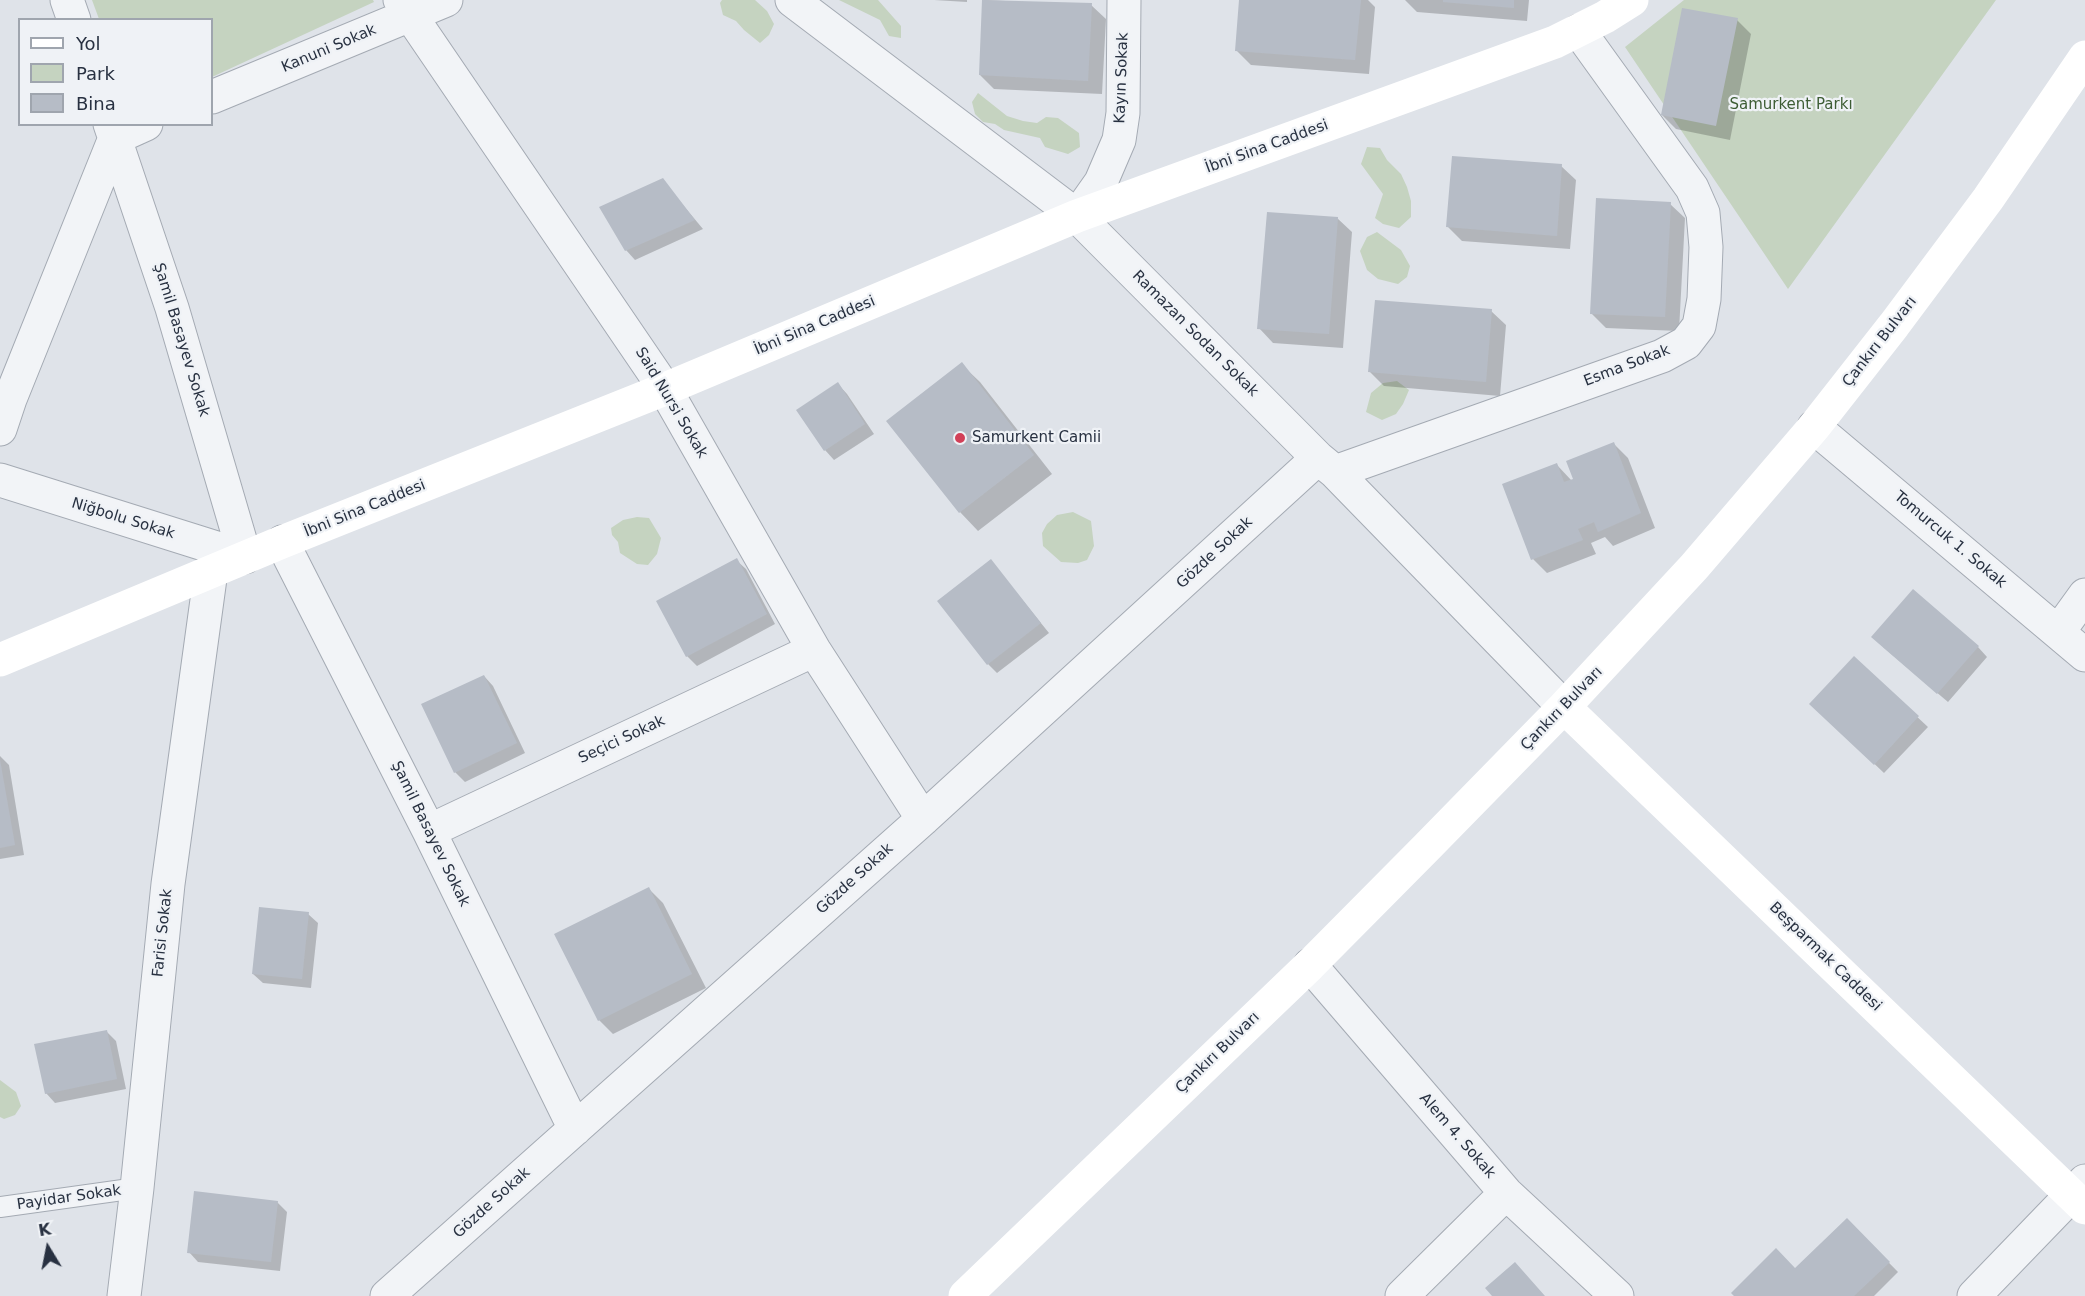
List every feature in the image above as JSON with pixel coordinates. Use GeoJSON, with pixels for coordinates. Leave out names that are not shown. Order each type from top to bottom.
{"type":"FeatureCollection","features":[{"type":"Feature","properties":{"kind":"street"},"geometry":{"type":"LineString","coordinates":[[67,0],[73,18]]}},
{"type":"Feature","properties":{"kind":"street","name":"Kanuni Sokak"},"geometry":{"type":"LineString","coordinates":[[213,97],[405,7],[446,0]]}},
{"type":"Feature","properties":{"kind":"street","name":"Ramazan Sodan Sokak"},"geometry":{"type":"LineString","coordinates":[[792,0],[1077,216],[1564,707]]}},
{"type":"Feature","properties":{"kind":"street","name":"Kayın Sokak"},"geometry":{"type":"LineString","coordinates":[[1077,216],[1101,182],[1119,140],[1123,113],[1124,0]]}},
{"type":"Feature","properties":{"kind":"street","name":"İbni Sina Caddesi"},"geometry":{"type":"LineString","coordinates":[[0,660],[245,557],[665,389],[1077,216],[1528,53],[1579,31],[1632,0]]}},
{"type":"Feature","properties":{"kind":"street","name":"Said Nursi Sokak"},"geometry":{"type":"LineString","coordinates":[[405,7],[665,389],[814,650],[923,819]]}},
{"type":"Feature","properties":{"kind":"street","name":"Esma Sokak"},"geometry":{"type":"LineString","coordinates":[[1326,465],[1662,356],[1686,343],[1699,326],[1704,299],[1706,247],[1703,213],[1692,188],[1579,31]]}},
{"type":"Feature","properties":{"kind":"street","name":"Çankırı Bulvarı"},"geometry":{"type":"LineString","coordinates":[[965,1296],[1310,965],[1564,707],[1694,567],[1814,427],[1894,325],[1988,199],[2085,57]]}},
{"type":"Feature","properties":{"kind":"street"},"geometry":{"type":"LineString","coordinates":[[0,429],[9,399],[112,131],[136,126]]}},
{"type":"Feature","properties":{"kind":"street","name":"Şamil Basayev Sokak"},"geometry":{"type":"LineString","coordinates":[[112,131],[172,308],[245,557]]}},
{"type":"Feature","properties":{"kind":"street","name":"Tomurcuk 1. Sokak"},"geometry":{"type":"LineString","coordinates":[[1814,427],[2085,654]]}},
{"type":"Feature","properties":{"kind":"street","name":"Gözde Sokak"},"geometry":{"type":"LineString","coordinates":[[387,1296],[923,819],[1326,465]]}},
{"type":"Feature","properties":{"kind":"street","name":"Niğbolu Sokak"},"geometry":{"type":"LineString","coordinates":[[0,480],[245,557]]}},
{"type":"Feature","properties":{"kind":"street","name":"Şamil Basayev Sokak"},"geometry":{"type":"LineString","coordinates":[[282,542],[429,831],[575,1128]]}},
{"type":"Feature","properties":{"kind":"street","name":"Farisi Sokak"},"geometry":{"type":"LineString","coordinates":[[124,1296],[168,884],[211,571]]}},
{"type":"Feature","properties":{"kind":"street"},"geometry":{"type":"LineString","coordinates":[[2059,631],[2085,594]]}},
{"type":"Feature","properties":{"kind":"street","name":"Seçici Sokak"},"geometry":{"type":"LineString","coordinates":[[429,831],[814,650]]}},
{"type":"Feature","properties":{"kind":"street","name":"Beşparmak Caddesi"},"geometry":{"type":"LineString","coordinates":[[1564,707],[2081,1195]]}},
{"type":"Feature","properties":{"kind":"street","name":"Alem 4. Sokak"},"geometry":{"type":"LineString","coordinates":[[1310,965],[1506,1193],[1617,1296]]}},
{"type":"Feature","properties":{"kind":"street"},"geometry":{"type":"LineString","coordinates":[[1402,1296],[1506,1193]]}},
{"type":"Feature","properties":{"kind":"street"},"geometry":{"type":"LineString","coordinates":[[1974,1296],[2081,1195]]}},
{"type":"Feature","properties":{"kind":"lane","name":"Payidar Sokak"},"geometry":{"type":"LineString","coordinates":[[0,1208],[137,1188]]}},
{"type":"Feature","properties":{"kind":"green space"},"geometry":{"type":"Polygon","coordinates":[[[92,0],[373,0],[374,2],[213,77],[213,18],[99,18],[92,0]]]}},
{"type":"Feature","properties":{"kind":"green space"},"geometry":{"type":"Polygon","coordinates":[[[722,0],[755,0],[767,11],[774,24],[769,35],[760,43],[736,21],[723,15],[720,3],[722,0]]]}},
{"type":"Feature","properties":{"kind":"green space"},"geometry":{"type":"Polygon","coordinates":[[[839,0],[878,0],[901,26],[901,38],[889,36],[880,20],[839,0]]]}},
{"type":"Feature","properties":{"kind":"green space","name":"Samurkent Parkı"},"geometry":{"type":"Polygon","coordinates":[[[1684,0],[1996,0],[1788,289],[1625,47],[1684,0]]]}},
{"type":"Feature","properties":{"kind":"green space"},"geometry":{"type":"Polygon","coordinates":[[[978,93],[1007,116],[1023,121],[1037,123],[1046,117],[1058,118],[1079,133],[1080,147],[1068,154],[1045,147],[1040,138],[1004,130],[995,124],[983,122],[975,114],[972,102],[978,93]]]}},
{"type":"Feature","properties":{"kind":"green space"},"geometry":{"type":"Polygon","coordinates":[[[1367,147],[1380,148],[1387,160],[1401,174],[1407,187],[1411,201],[1411,217],[1399,228],[1383,224],[1375,218],[1383,194],[1361,164],[1367,147]]]}},
{"type":"Feature","properties":{"kind":"green space"},"geometry":{"type":"Polygon","coordinates":[[[1377,232],[1401,250],[1410,266],[1407,277],[1398,284],[1378,279],[1367,270],[1360,251],[1367,237],[1377,232]]]}},
{"type":"Feature","properties":{"kind":"green space"},"geometry":{"type":"Polygon","coordinates":[[[1397,381],[1409,390],[1396,414],[1382,420],[1366,412],[1371,393],[1383,383],[1397,381]]]}},
{"type":"Feature","properties":{"kind":"green space"},"geometry":{"type":"Polygon","coordinates":[[[1073,512],[1091,521],[1094,546],[1087,560],[1078,563],[1061,562],[1043,546],[1042,533],[1047,524],[1057,515],[1073,512]]]}},
{"type":"Feature","properties":{"kind":"green space"},"geometry":{"type":"Polygon","coordinates":[[[637,517],[649,518],[661,538],[657,554],[648,565],[637,564],[620,553],[618,542],[612,535],[611,528],[623,520],[637,517]]]}},
{"type":"Feature","properties":{"kind":"green space"},"geometry":{"type":"Polygon","coordinates":[[[0,1080],[16,1092],[21,1106],[15,1115],[4,1119],[0,1117],[0,1080]]]}},
{"type":"Feature","properties":{"kind":"building"},"geometry":{"type":"Polygon","coordinates":[[[982,0],[1092,3],[1088,81],[979,75],[982,0]]]}},
{"type":"Feature","properties":{"kind":"building"},"geometry":{"type":"Polygon","coordinates":[[[1239,0],[1361,0],[1355,60],[1235,51],[1239,0]]]}},
{"type":"Feature","properties":{"kind":"building"},"geometry":{"type":"Polygon","coordinates":[[[1443,0],[1514,0],[1514,8],[1443,2],[1443,0]]]}},
{"type":"Feature","properties":{"kind":"building"},"geometry":{"type":"Polygon","coordinates":[[[1682,8],[1738,18],[1716,126],[1661,115],[1682,8]]]}},
{"type":"Feature","properties":{"kind":"building"},"geometry":{"type":"Polygon","coordinates":[[[1452,156],[1562,164],[1557,236],[1446,227],[1452,156]]]}},
{"type":"Feature","properties":{"kind":"building"},"geometry":{"type":"Polygon","coordinates":[[[663,178],[695,220],[625,251],[599,207],[663,178]]]}},
{"type":"Feature","properties":{"kind":"building"},"geometry":{"type":"Polygon","coordinates":[[[1596,198],[1671,202],[1665,317],[1590,314],[1596,198]]]}},
{"type":"Feature","properties":{"kind":"building"},"geometry":{"type":"Polygon","coordinates":[[[1267,212],[1338,217],[1329,334],[1257,329],[1267,212]]]}},
{"type":"Feature","properties":{"kind":"building"},"geometry":{"type":"Polygon","coordinates":[[[1375,300],[1492,309],[1486,382],[1368,372],[1375,300]]]}},
{"type":"Feature","properties":{"kind":"building","name":"Samurkent Camii"},"geometry":{"type":"Polygon","coordinates":[[[962,362],[1034,455],[959,513],[886,421],[962,362]]]}},
{"type":"Feature","properties":{"kind":"building"},"geometry":{"type":"Polygon","coordinates":[[[838,382],[865,424],[824,451],[796,410],[838,382]]]}},
{"type":"Feature","properties":{"kind":"building"},"geometry":{"type":"Polygon","coordinates":[[[1614,442],[1641,513],[1598,532],[1594,522],[1578,529],[1583,540],[1531,560],[1502,484],[1557,463],[1564,482],[1573,479],[1566,461],[1614,442]]]}},
{"type":"Feature","properties":{"kind":"building"},"geometry":{"type":"Polygon","coordinates":[[[737,558],[767,614],[686,657],[656,601],[737,558]]]}},
{"type":"Feature","properties":{"kind":"building"},"geometry":{"type":"Polygon","coordinates":[[[991,559],[1041,623],[987,665],[937,601],[991,559]]]}},
{"type":"Feature","properties":{"kind":"building"},"geometry":{"type":"Polygon","coordinates":[[[1913,589],[1979,646],[1937,694],[1871,637],[1913,589]]]}},
{"type":"Feature","properties":{"kind":"building"},"geometry":{"type":"Polygon","coordinates":[[[1854,656],[1919,716],[1874,765],[1809,704],[1854,656]]]}},
{"type":"Feature","properties":{"kind":"building"},"geometry":{"type":"Polygon","coordinates":[[[484,675],[517,743],[454,773],[421,704],[484,675]]]}},
{"type":"Feature","properties":{"kind":"building"},"geometry":{"type":"Polygon","coordinates":[[[0,760],[15,845],[0,848],[0,760]]]}},
{"type":"Feature","properties":{"kind":"building"},"geometry":{"type":"Polygon","coordinates":[[[649,887],[692,974],[598,1021],[554,934],[649,887]]]}},
{"type":"Feature","properties":{"kind":"building"},"geometry":{"type":"Polygon","coordinates":[[[259,907],[309,912],[302,979],[252,974],[259,907]]]}},
{"type":"Feature","properties":{"kind":"building"},"geometry":{"type":"Polygon","coordinates":[[[107,1030],[117,1079],[45,1094],[34,1044],[107,1030]]]}},
{"type":"Feature","properties":{"kind":"building"},"geometry":{"type":"Polygon","coordinates":[[[194,1191],[278,1201],[271,1262],[187,1253],[194,1191]]]}},
{"type":"Feature","properties":{"kind":"building"},"geometry":{"type":"Polygon","coordinates":[[[1847,1218],[1890,1262],[1854,1296],[1734,1296],[1731,1293],[1776,1248],[1795,1268],[1847,1218]]]}},
{"type":"Feature","properties":{"kind":"building"},"geometry":{"type":"Polygon","coordinates":[[[1515,1262],[1545,1296],[1492,1296],[1485,1288],[1515,1262]]]}},
{"type":"Feature","properties":{"kind":"place","name":"Samurkent Camii"},"geometry":{"type":"Point","coordinates":[960,438]}}]}
